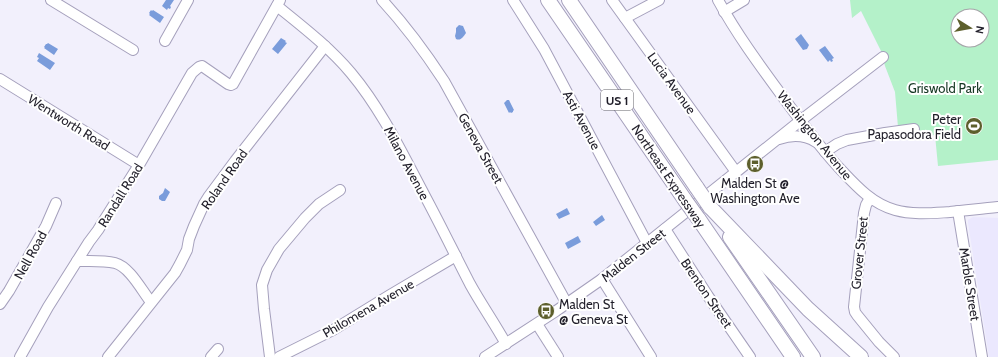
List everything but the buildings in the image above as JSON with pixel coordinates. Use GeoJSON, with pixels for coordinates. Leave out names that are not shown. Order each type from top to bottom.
{"type":"FeatureCollection","features":[{"type":"Feature","properties":{"kind":"highway","name":"Northeast Expressway"},"geometry":{"type":"LineString","coordinates":[[548,0],[763,313]]}},
{"type":"Feature","properties":{"kind":"highway","name":"Northeast Expressway"},"geometry":{"type":"LineString","coordinates":[[569,0],[813,357]]}},
{"type":"Feature","properties":{"kind":"highway"},"geometry":{"type":"LineString","coordinates":[[710,207],[808,309],[861,357]]}},
{"type":"Feature","properties":{"kind":"highway"},"geometry":{"type":"LineString","coordinates":[[763,313],[775,346],[782,357]]}},
{"type":"Feature","properties":{"kind":"highway","name":"US 1"},"geometry":{"type":"LineString","coordinates":[[763,313],[794,357]]}},
{"type":"Feature","properties":{"kind":"street"},"geometry":{"type":"LineString","coordinates":[[51,0],[133,50]]}},
{"type":"Feature","properties":{"kind":"street"},"geometry":{"type":"LineString","coordinates":[[165,40],[188,0]]}},
{"type":"Feature","properties":{"kind":"street","name":"Geneva Street"},"geometry":{"type":"LineString","coordinates":[[382,0],[409,31],[444,81],[567,304]]}},
{"type":"Feature","properties":{"kind":"street","name":"Asti Avenue"},"geometry":{"type":"LineString","coordinates":[[513,0],[544,49],[647,243]]}},
{"type":"Feature","properties":{"kind":"street","name":"Lucia Avenue"},"geometry":{"type":"LineString","coordinates":[[612,0],[734,169]]}},
{"type":"Feature","properties":{"kind":"street"},"geometry":{"type":"LineString","coordinates":[[625,18],[659,0]]}},
{"type":"Feature","properties":{"kind":"street","name":"Washington Avenue"},"geometry":{"type":"LineString","coordinates":[[718,0],[746,46],[800,121],[818,144],[854,184],[870,198],[887,207],[908,213],[958,211],[998,207]]}},
{"type":"Feature","properties":{"kind":"street"},"geometry":{"type":"LineString","coordinates":[[724,12],[744,0]]}},
{"type":"Feature","properties":{"kind":"street","name":"Milano Avenue"},"geometry":{"type":"LineString","coordinates":[[278,3],[338,59],[351,73],[376,107],[401,151],[470,284],[506,344]]}},
{"type":"Feature","properties":{"kind":"street","name":"Randall Road"},"geometry":{"type":"LineString","coordinates":[[20,357],[48,307],[139,165],[190,77],[196,69],[203,66],[227,84],[232,85],[278,3]]}},
{"type":"Feature","properties":{"kind":"street","name":"Roland Road"},"geometry":{"type":"LineString","coordinates":[[108,357],[175,273],[187,250],[194,226],[209,196],[325,46]]}},
{"type":"Feature","properties":{"kind":"street","name":"Malden Street"},"geometry":{"type":"LineString","coordinates":[[485,357],[567,304],[602,279],[665,229],[734,169],[776,140],[883,57]]}},
{"type":"Feature","properties":{"kind":"street","name":"Wentworth Road"},"geometry":{"type":"LineString","coordinates":[[0,79],[139,165]]}},
{"type":"Feature","properties":{"kind":"street"},"geometry":{"type":"LineString","coordinates":[[825,152],[837,144],[847,140],[914,129]]}},
{"type":"Feature","properties":{"kind":"street"},"geometry":{"type":"LineString","coordinates":[[776,140],[785,137],[797,136],[808,138],[818,144]]}},
{"type":"Feature","properties":{"kind":"street"},"geometry":{"type":"LineString","coordinates":[[270,357],[262,284],[266,270],[279,249],[304,218],[319,204],[340,190]]}},
{"type":"Feature","properties":{"kind":"street","name":"Grover Street"},"geometry":{"type":"LineString","coordinates":[[870,198],[864,213],[853,304],[857,315],[879,342],[894,357]]}},
{"type":"Feature","properties":{"kind":"street","name":"Nell Road"},"geometry":{"type":"LineString","coordinates":[[0,304],[46,226],[56,203]]}},
{"type":"Feature","properties":{"kind":"street","name":"Marble Street"},"geometry":{"type":"LineString","coordinates":[[958,211],[982,357]]}},
{"type":"Feature","properties":{"kind":"street","name":"Brenton Street"},"geometry":{"type":"LineString","coordinates":[[665,229],[708,296],[750,357]]}},
{"type":"Feature","properties":{"kind":"street","name":"Philomena Avenue"},"geometry":{"type":"LineString","coordinates":[[279,357],[333,330],[456,256]]}},
{"type":"Feature","properties":{"kind":"street"},"geometry":{"type":"LineString","coordinates":[[77,262],[105,262],[116,263],[123,266],[151,302]]}},
{"type":"Feature","properties":{"kind":"street"},"geometry":{"type":"LineString","coordinates":[[602,279],[650,357]]}},
{"type":"Feature","properties":{"kind":"street"},"geometry":{"type":"LineString","coordinates":[[537,324],[558,357]]}},
{"type":"Feature","properties":{"kind":"street"},"geometry":{"type":"LineString","coordinates":[[211,357],[218,349]]}},
{"type":"Feature","properties":{"kind":"shaded area"},"geometry":{"type":"Polygon","coordinates":[[[973,217],[998,218],[998,357],[989,357],[968,223],[968,220],[973,217]]]}},
{"type":"Feature","properties":{"kind":"green space","name":"Griswold Park"},"geometry":{"type":"Polygon","coordinates":[[[850,0],[998,0],[998,160],[938,166],[935,135],[899,139],[895,92],[881,51],[861,11],[852,18],[850,0]]]}},
{"type":"Feature","properties":{"kind":"water"},"geometry":{"type":"Polygon","coordinates":[[[166,0],[174,0],[170,6],[170,9],[168,8],[167,10],[162,6],[166,0]]]}},
{"type":"Feature","properties":{"kind":"water"},"geometry":{"type":"Polygon","coordinates":[[[151,10],[164,17],[160,23],[149,15],[151,10]]]}},
{"type":"Feature","properties":{"kind":"water"},"geometry":{"type":"Polygon","coordinates":[[[459,25],[463,26],[466,33],[462,38],[456,39],[456,28],[459,25]]]}},
{"type":"Feature","properties":{"kind":"water"},"geometry":{"type":"Polygon","coordinates":[[[801,34],[809,45],[807,49],[803,50],[795,39],[801,34]]]}},
{"type":"Feature","properties":{"kind":"water"},"geometry":{"type":"Polygon","coordinates":[[[281,38],[287,43],[278,54],[272,49],[281,38]]]}},
{"type":"Feature","properties":{"kind":"water"},"geometry":{"type":"Polygon","coordinates":[[[48,43],[58,49],[54,55],[44,48],[48,43]]]}},
{"type":"Feature","properties":{"kind":"water"},"geometry":{"type":"Polygon","coordinates":[[[825,46],[834,58],[831,62],[830,60],[828,62],[819,50],[825,46]]]}},
{"type":"Feature","properties":{"kind":"water"},"geometry":{"type":"Polygon","coordinates":[[[39,53],[55,63],[50,70],[37,61],[39,58],[37,57],[39,53]]]}},
{"type":"Feature","properties":{"kind":"water"},"geometry":{"type":"Polygon","coordinates":[[[509,100],[514,110],[511,113],[509,113],[504,103],[509,100]]]}},
{"type":"Feature","properties":{"kind":"water"},"geometry":{"type":"Polygon","coordinates":[[[165,188],[170,192],[165,201],[162,201],[159,199],[159,196],[163,193],[165,188]]]}},
{"type":"Feature","properties":{"kind":"water"},"geometry":{"type":"Polygon","coordinates":[[[567,208],[570,214],[559,219],[556,214],[567,208]]]}},
{"type":"Feature","properties":{"kind":"water"},"geometry":{"type":"Polygon","coordinates":[[[602,215],[605,220],[596,226],[593,222],[602,215]]]}},
{"type":"Feature","properties":{"kind":"water"},"geometry":{"type":"Polygon","coordinates":[[[578,236],[581,242],[568,249],[565,243],[578,236]]]}},
{"type":"Feature","properties":{"kind":"place","name":"Peter Papasodora Field"},"geometry":{"type":"Point","coordinates":[974,126]}},
{"type":"Feature","properties":{"kind":"place","name":"Malden St @ Washington Ave"},"geometry":{"type":"Point","coordinates":[755,164]}},
{"type":"Feature","properties":{"kind":"place","name":"Malden St @ Geneva St"},"geometry":{"type":"Point","coordinates":[546,311]}}]}
